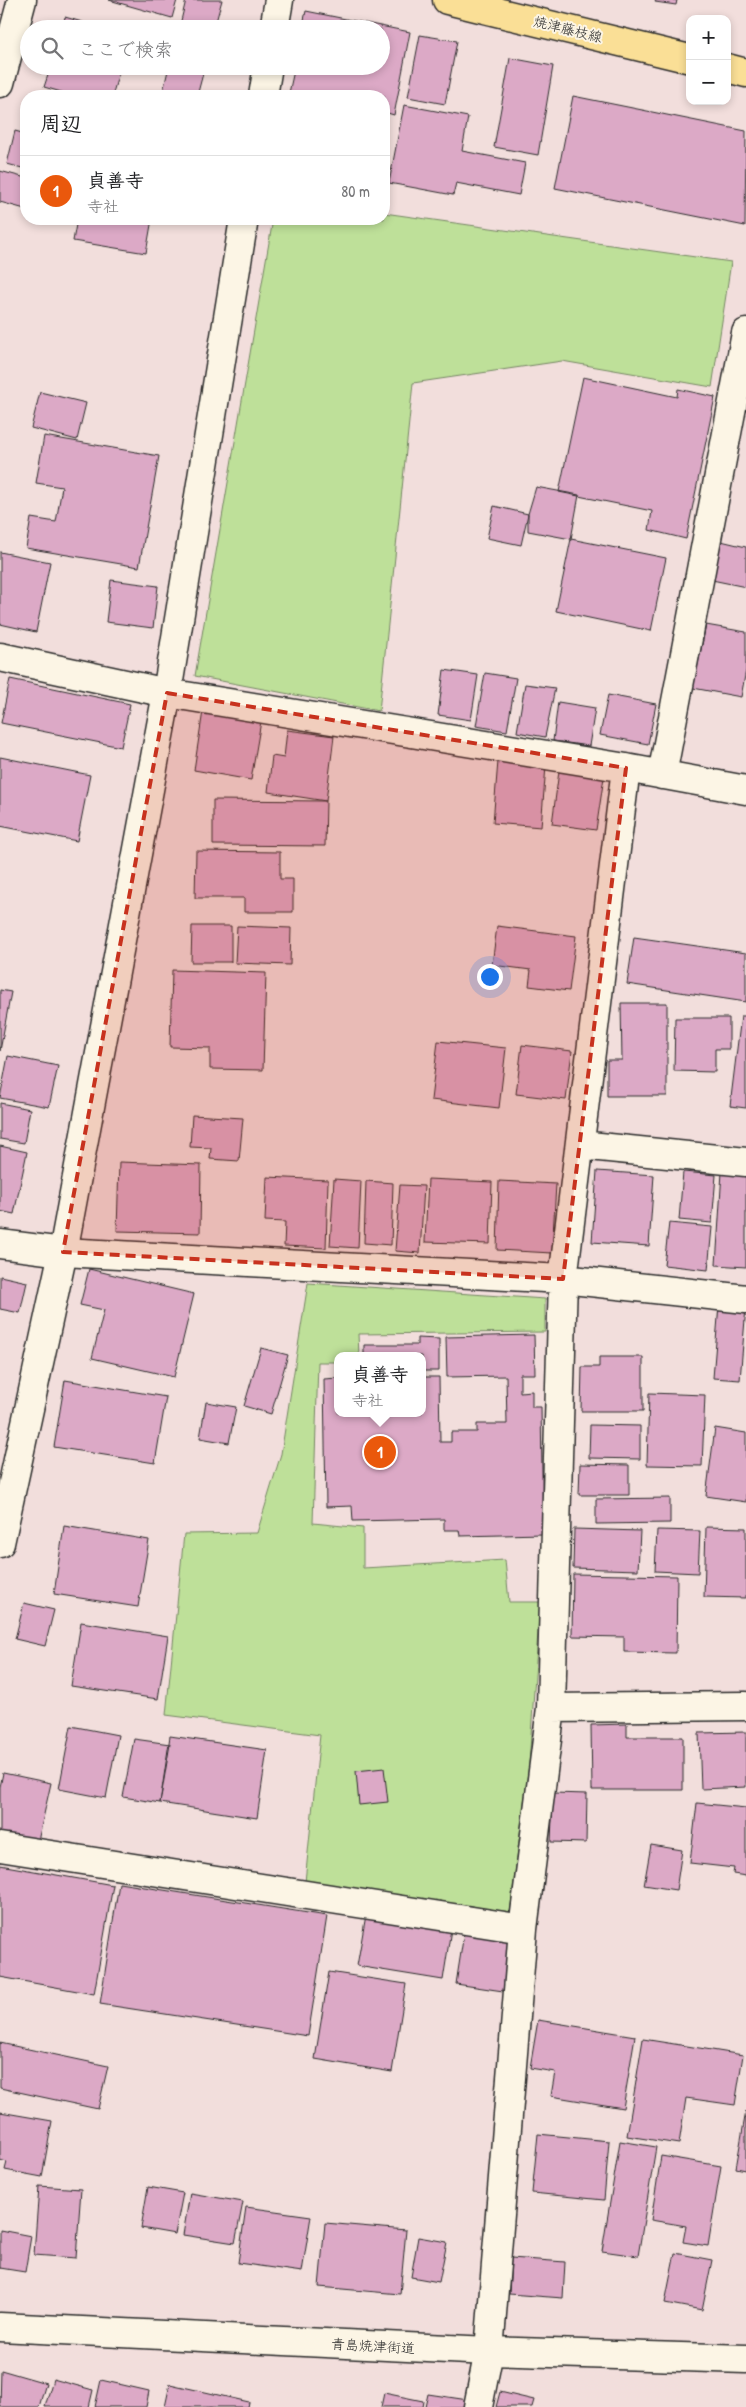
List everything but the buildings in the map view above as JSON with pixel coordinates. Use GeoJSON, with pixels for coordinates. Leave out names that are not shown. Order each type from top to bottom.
{"type":"FeatureCollection","features":[{"type":"Feature","properties":{"kind":"main road","name":"焼津藤枝線"},"geometry":{"type":"LineString","coordinates":[[447,0],[686,58]]}},
{"type":"Feature","properties":{"kind":"main road"},"geometry":{"type":"LineString","coordinates":[[731,69],[746,72]]}},
{"type":"Feature","properties":{"kind":"street"},"geometry":{"type":"LineString","coordinates":[[0,83],[22,0]]}},
{"type":"Feature","properties":{"kind":"street"},"geometry":{"type":"LineString","coordinates":[[276,20],[279,0]]}},
{"type":"Feature","properties":{"kind":"street"},"geometry":{"type":"LineString","coordinates":[[264,90],[266,75]]}},
{"type":"Feature","properties":{"kind":"street"},"geometry":{"type":"LineString","coordinates":[[0,1543],[63,1252],[167,693],[243,225]]}},
{"type":"Feature","properties":{"kind":"street"},"geometry":{"type":"LineString","coordinates":[[662,776],[746,333]]}},
{"type":"Feature","properties":{"kind":"street"},"geometry":{"type":"LineString","coordinates":[[0,658],[167,693],[626,768],[746,790]]}},
{"type":"Feature","properties":{"kind":"street"},"geometry":{"type":"LineString","coordinates":[[478,2407],[489,2351],[522,1929],[551,1708],[563,1279],[626,768]]}},
{"type":"Feature","properties":{"kind":"street"},"geometry":{"type":"LineString","coordinates":[[580,1145],[746,1162]]}},
{"type":"Feature","properties":{"kind":"street"},"geometry":{"type":"LineString","coordinates":[[0,1244],[63,1252],[563,1279],[746,1299]]}},
{"type":"Feature","properties":{"kind":"street"},"geometry":{"type":"LineString","coordinates":[[551,1708],[746,1706]]}},
{"type":"Feature","properties":{"kind":"street"},"geometry":{"type":"LineString","coordinates":[[0,1846],[522,1929]]}},
{"type":"Feature","properties":{"kind":"street","name":"青島焼津街道"},"geometry":{"type":"LineString","coordinates":[[0,2328],[489,2351],[746,2359]]}},
{"type":"Feature","properties":{"kind":"highlighted area"},"geometry":{"type":"Polygon","coordinates":[[[167,693],[626,768],[563,1279],[63,1252],[167,693]]]}},
{"type":"Feature","properties":{"kind":"green space"},"geometry":{"type":"Polygon","coordinates":[[[390,214],[731,262],[712,387],[562,361],[413,383],[379,711],[195,676],[272,225],[390,225],[390,214]]]}},
{"type":"Feature","properties":{"kind":"green space"},"geometry":{"type":"Polygon","coordinates":[[[308,1283],[545,1299],[545,1332],[358,1334],[359,1352],[334,1352],[334,1362],[318,1362],[313,1523],[363,1528],[363,1568],[505,1560],[509,1602],[540,1602],[529,1764],[510,1912],[305,1882],[320,1735],[166,1715],[184,1534],[257,1533],[281,1454],[308,1283]]]}},
{"type":"Feature","properties":{"kind":"place","name":"貞善寺"},"geometry":{"type":"Point","coordinates":[380,1452]}}]}
